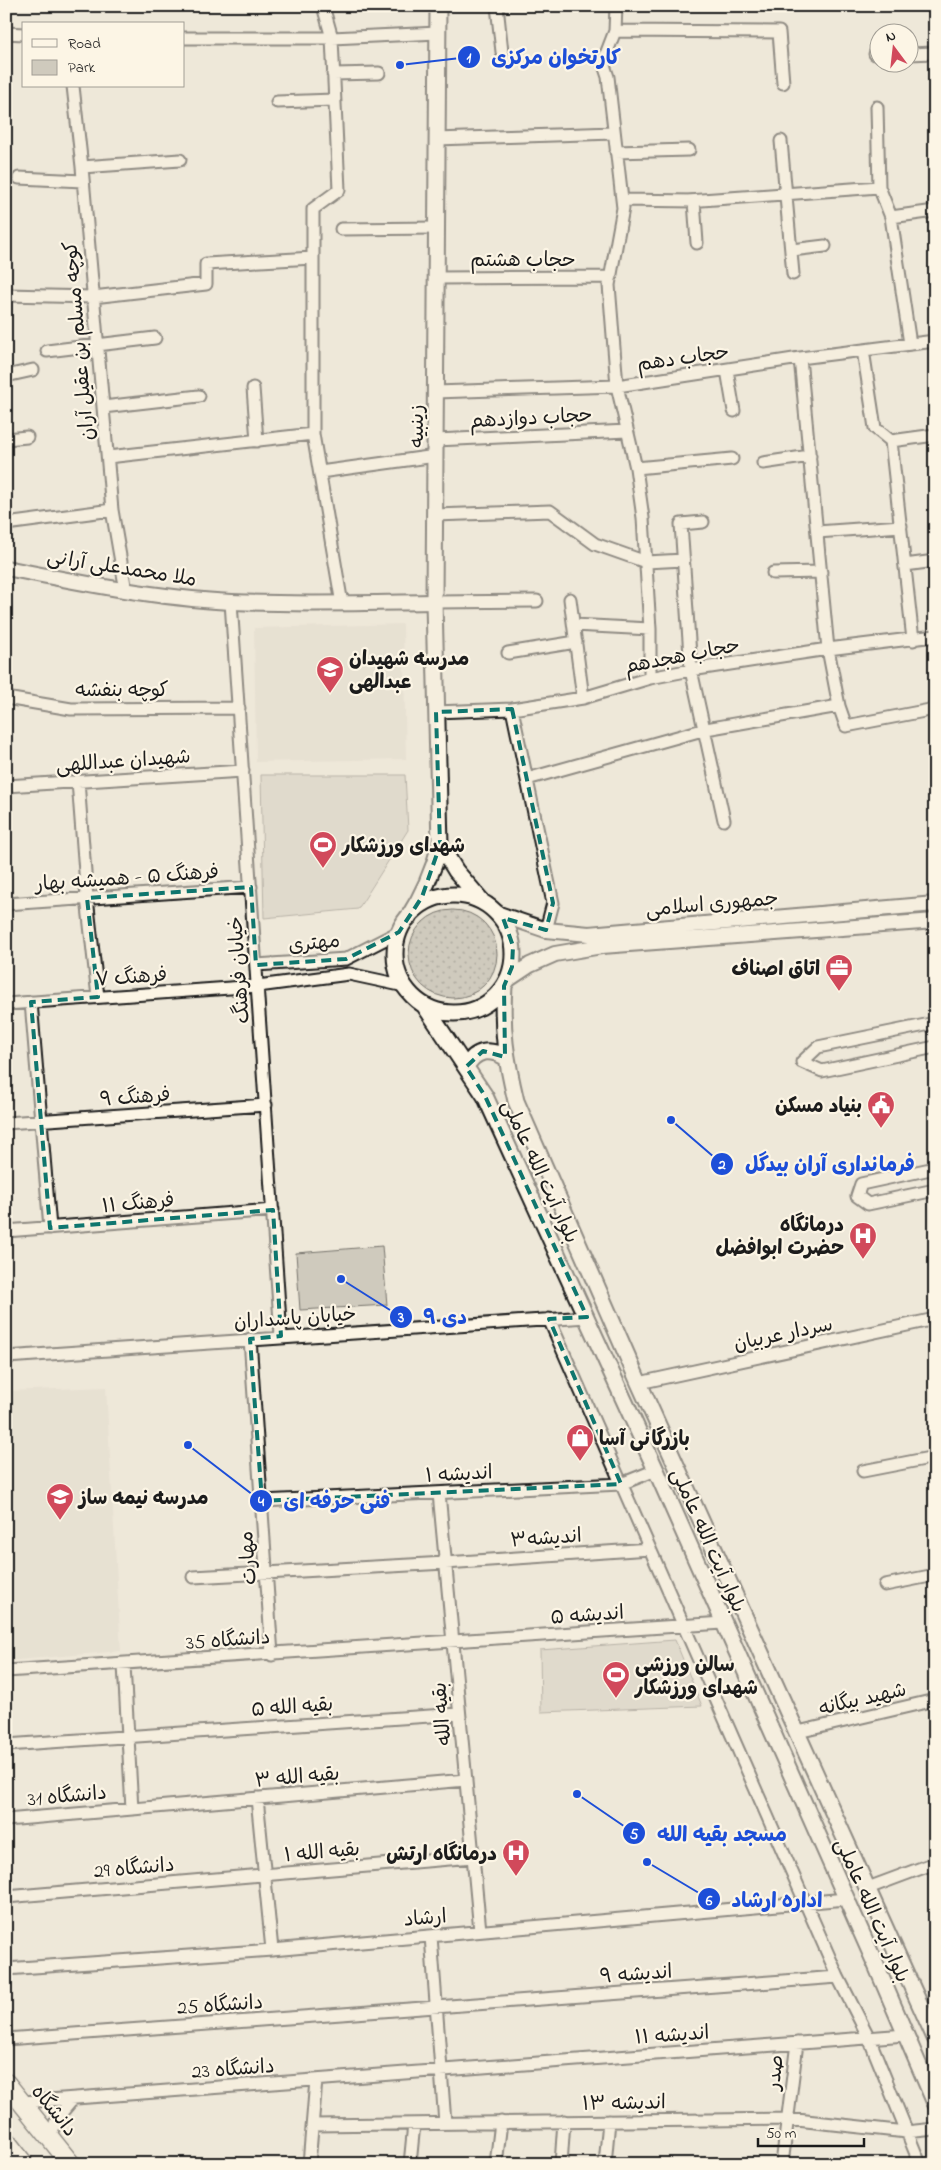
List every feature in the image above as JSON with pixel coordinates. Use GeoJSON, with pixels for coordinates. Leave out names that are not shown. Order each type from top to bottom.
{"type":"FeatureCollection","features":[{"type":"Feature","properties":{"kind":"main road","name":"زینبیه"},"geometry":{"type":"LineString","coordinates":[[408,918],[422,896],[440,845],[434,602],[438,6]]}},
{"type":"Feature","properties":{"kind":"main road","name":"زینبیه"},"geometry":{"type":"LineString","coordinates":[[440,845],[456,871],[483,903]]}},
{"type":"Feature","properties":{"kind":"main road"},"geometry":{"type":"LineString","coordinates":[[450,896],[467,897],[483,903],[496,913],[506,927],[513,946],[512,967],[505,983],[490,1001],[474,1010],[456,1013],[440,1011],[424,1005],[411,994],[401,980],[396,964],[395,948],[400,932],[408,918],[420,906],[450,896]]}},
{"type":"Feature","properties":{"kind":"main road","name":"بلوار آیت‌ الله عاملی"},"geometry":{"type":"LineString","coordinates":[[505,983],[502,1019],[506,1057],[516,1101],[639,1383],[935,2038]]}},
{"type":"Feature","properties":{"kind":"main road","name":"بلوار آیت‌ الله عاملی"},"geometry":{"type":"LineString","coordinates":[[424,1005],[485,1096],[656,1470],[935,2103]]}},
{"type":"Feature","properties":{"kind":"main road"},"geometry":{"type":"LineString","coordinates":[[466,1066],[471,1058],[483,1051],[495,1052],[506,1057]]}},
{"type":"Feature","properties":{"kind":"main road","name":"دانشگاه"},"geometry":{"type":"LineString","coordinates":[[6,2083],[71,2164]]}},
{"type":"Feature","properties":{"kind":"main road"},"geometry":{"type":"LineString","coordinates":[[6,2141],[24,2164]]}},
{"type":"Feature","properties":{"kind":"street"},"geometry":{"type":"LineString","coordinates":[[323,6],[332,38],[338,190],[313,210],[313,434],[342,604]]}},
{"type":"Feature","properties":{"kind":"street"},"geometry":{"type":"LineString","coordinates":[[497,6],[502,52]]}},
{"type":"Feature","properties":{"kind":"street"},"geometry":{"type":"LineString","coordinates":[[616,6],[615,31],[603,62],[608,78],[623,208],[609,285],[617,386],[636,468],[643,518],[650,629],[650,678]]}},
{"type":"Feature","properties":{"kind":"street"},"geometry":{"type":"LineString","coordinates":[[615,31],[779,32],[783,83]]}},
{"type":"Feature","properties":{"kind":"street"},"geometry":{"type":"LineString","coordinates":[[6,33],[22,34]]}},
{"type":"Feature","properties":{"kind":"street"},"geometry":{"type":"LineString","coordinates":[[185,38],[332,38],[438,33]]}},
{"type":"Feature","properties":{"kind":"street"},"geometry":{"type":"LineString","coordinates":[[918,54],[935,53]]}},
{"type":"Feature","properties":{"kind":"street"},"geometry":{"type":"LineString","coordinates":[[333,74],[379,73]]}},
{"type":"Feature","properties":{"kind":"street","name":"کوچه مسلم بن عقیل آران"},"geometry":{"type":"LineString","coordinates":[[73,88],[112,510],[126,591]]}},
{"type":"Feature","properties":{"kind":"street"},"geometry":{"type":"LineString","coordinates":[[277,102],[334,100]]}},
{"type":"Feature","properties":{"kind":"street"},"geometry":{"type":"LineString","coordinates":[[877,107],[879,187],[891,217],[910,344]]}},
{"type":"Feature","properties":{"kind":"street"},"geometry":{"type":"LineString","coordinates":[[437,139],[614,133]]}},
{"type":"Feature","properties":{"kind":"street"},"geometry":{"type":"LineString","coordinates":[[780,141],[793,274]]}},
{"type":"Feature","properties":{"kind":"street"},"geometry":{"type":"LineString","coordinates":[[616,152],[689,150]]}},
{"type":"Feature","properties":{"kind":"street"},"geometry":{"type":"LineString","coordinates":[[82,168],[180,160]]}},
{"type":"Feature","properties":{"kind":"street"},"geometry":{"type":"LineString","coordinates":[[19,178],[83,181]]}},
{"type":"Feature","properties":{"kind":"street"},"geometry":{"type":"LineString","coordinates":[[688,201],[879,187]]}},
{"type":"Feature","properties":{"kind":"street"},"geometry":{"type":"LineString","coordinates":[[622,200],[694,201],[697,243]]}},
{"type":"Feature","properties":{"kind":"street"},"geometry":{"type":"LineString","coordinates":[[891,217],[935,211]]}},
{"type":"Feature","properties":{"kind":"street"},"geometry":{"type":"LineString","coordinates":[[340,229],[436,228]]}},
{"type":"Feature","properties":{"kind":"street"},"geometry":{"type":"LineString","coordinates":[[792,250],[825,246]]}},
{"type":"Feature","properties":{"kind":"street"},"geometry":{"type":"LineString","coordinates":[[6,294],[93,297],[206,284],[206,264],[313,258]]}},
{"type":"Feature","properties":{"kind":"street","name":"حجاب هشتم"},"geometry":{"type":"LineString","coordinates":[[436,278],[611,277]]}},
{"type":"Feature","properties":{"kind":"street"},"geometry":{"type":"LineString","coordinates":[[47,351],[155,338]]}},
{"type":"Feature","properties":{"kind":"street","name":"حجاب دهم"},"geometry":{"type":"LineString","coordinates":[[436,392],[617,386],[800,358],[935,341]]}},
{"type":"Feature","properties":{"kind":"street"},"geometry":{"type":"LineString","coordinates":[[863,350],[875,428],[891,441],[914,640]]}},
{"type":"Feature","properties":{"kind":"street"},"geometry":{"type":"LineString","coordinates":[[800,358],[828,649],[839,706],[846,726],[935,709]]}},
{"type":"Feature","properties":{"kind":"street"},"geometry":{"type":"LineString","coordinates":[[6,376],[33,370]]}},
{"type":"Feature","properties":{"kind":"street"},"geometry":{"type":"LineString","coordinates":[[727,370],[734,411]]}},
{"type":"Feature","properties":{"kind":"street"},"geometry":{"type":"LineString","coordinates":[[253,388],[258,441]]}},
{"type":"Feature","properties":{"kind":"street"},"geometry":{"type":"LineString","coordinates":[[103,407],[199,396]]}},
{"type":"Feature","properties":{"kind":"street","name":"حجاب دوازدهم"},"geometry":{"type":"LineString","coordinates":[[436,440],[628,431]]}},
{"type":"Feature","properties":{"kind":"street"},"geometry":{"type":"LineString","coordinates":[[108,457],[313,434]]}},
{"type":"Feature","properties":{"kind":"street"},"geometry":{"type":"LineString","coordinates":[[891,441],[935,435]]}},
{"type":"Feature","properties":{"kind":"street"},"geometry":{"type":"LineString","coordinates":[[6,439],[27,437]]}},
{"type":"Feature","properties":{"kind":"street"},"geometry":{"type":"LineString","coordinates":[[320,472],[436,456]]}},
{"type":"Feature","properties":{"kind":"street"},"geometry":{"type":"LineString","coordinates":[[763,462],[810,456]]}},
{"type":"Feature","properties":{"kind":"street"},"geometry":{"type":"LineString","coordinates":[[636,468],[732,459]]}},
{"type":"Feature","properties":{"kind":"street"},"geometry":{"type":"LineString","coordinates":[[6,524],[112,510]]}},
{"type":"Feature","properties":{"kind":"street"},"geometry":{"type":"LineString","coordinates":[[435,515],[550,511],[594,544],[646,562],[684,560]]}},
{"type":"Feature","properties":{"kind":"street"},"geometry":{"type":"LineString","coordinates":[[703,522],[681,524],[691,670],[706,729],[724,820]]}},
{"type":"Feature","properties":{"kind":"street"},"geometry":{"type":"LineString","coordinates":[[817,532],[900,526]]}},
{"type":"Feature","properties":{"kind":"street"},"geometry":{"type":"LineString","coordinates":[[905,565],[935,562]]}},
{"type":"Feature","properties":{"kind":"street","name":"ملا محمدعلی آرانی"},"geometry":{"type":"LineString","coordinates":[[6,568],[126,591],[231,602],[342,604],[434,602]]}},
{"type":"Feature","properties":{"kind":"street"},"geometry":{"type":"LineString","coordinates":[[773,573],[821,572]]}},
{"type":"Feature","properties":{"kind":"street"},"geometry":{"type":"LineString","coordinates":[[570,599],[584,698]]}},
{"type":"Feature","properties":{"kind":"street"},"geometry":{"type":"LineString","coordinates":[[434,602],[537,600]]}},
{"type":"Feature","properties":{"kind":"street","name":"خیابان فرهنگ"},"geometry":{"type":"LineString","coordinates":[[231,602],[282,1336]]}},
{"type":"Feature","properties":{"kind":"street"},"geometry":{"type":"LineString","coordinates":[[574,624],[650,629]]}},
{"type":"Feature","properties":{"kind":"street","name":"حجاب هجدهم"},"geometry":{"type":"LineString","coordinates":[[436,712],[512,708],[584,698],[650,678],[691,670],[828,649],[935,636]]}},
{"type":"Feature","properties":{"kind":"street"},"geometry":{"type":"LineString","coordinates":[[508,653],[576,642]]}},
{"type":"Feature","properties":{"kind":"street","name":"کوچه بنفشه"},"geometry":{"type":"LineString","coordinates":[[6,698],[71,709],[238,708]]}},
{"type":"Feature","properties":{"kind":"street"},"geometry":{"type":"LineString","coordinates":[[527,779],[706,729],[839,706]]}},
{"type":"Feature","properties":{"kind":"street"},"geometry":{"type":"LineString","coordinates":[[512,708],[553,903],[546,930]]}},
{"type":"Feature","properties":{"kind":"street","name":"شهیدان عبداللهی"},"geometry":{"type":"LineString","coordinates":[[6,786],[243,770]]}},
{"type":"Feature","properties":{"kind":"street"},"geometry":{"type":"LineString","coordinates":[[78,781],[87,898],[98,997]]}},
{"type":"Feature","properties":{"kind":"street","name":"فرهنگ ۵ - همیشه بهار"},"geometry":{"type":"LineString","coordinates":[[6,904],[251,888]]}},
{"type":"Feature","properties":{"kind":"street","name":"جمهوری اسلامی"},"geometry":{"type":"LineString","coordinates":[[496,913],[546,930],[589,934],[935,904]]}},
{"type":"Feature","properties":{"kind":"street","name":"جمهوری اسلامی"},"geometry":{"type":"LineString","coordinates":[[505,983],[530,965],[555,954],[602,946],[935,922]]}},
{"type":"Feature","properties":{"kind":"street","name":"مهتری"},"geometry":{"type":"LineString","coordinates":[[256,965],[346,959],[400,932]]}},
{"type":"Feature","properties":{"kind":"street","name":"مهتری"},"geometry":{"type":"LineString","coordinates":[[258,986],[350,974],[405,986]]}},
{"type":"Feature","properties":{"kind":"street","name":"فرهنگ ۷"},"geometry":{"type":"LineString","coordinates":[[6,1004],[258,986]]}},
{"type":"Feature","properties":{"kind":"street"},"geometry":{"type":"LineString","coordinates":[[31,1002],[50,1228]]}},
{"type":"Feature","properties":{"kind":"street"},"geometry":{"type":"LineString","coordinates":[[935,1023],[818,1047],[802,1062],[822,1071],[935,1047]]}},
{"type":"Feature","properties":{"kind":"street","name":"فرهنگ ۹"},"geometry":{"type":"LineString","coordinates":[[6,1123],[266,1105]]}},
{"type":"Feature","properties":{"kind":"street"},"geometry":{"type":"LineString","coordinates":[[935,1168],[861,1184],[857,1196],[868,1204],[935,1190]]}},
{"type":"Feature","properties":{"kind":"street","name":"فرهنگ ۱۱"},"geometry":{"type":"LineString","coordinates":[[6,1231],[273,1210]]}},
{"type":"Feature","properties":{"kind":"street","name":"خیابان پاسداران"},"geometry":{"type":"LineString","coordinates":[[6,1357],[282,1336],[587,1317]]}},
{"type":"Feature","properties":{"kind":"street"},"geometry":{"type":"LineString","coordinates":[[549,1319],[838,1977],[869,2038],[920,2164]]}},
{"type":"Feature","properties":{"kind":"street","name":"سردار عربیان"},"geometry":{"type":"LineString","coordinates":[[639,1383],[935,1319]]}},
{"type":"Feature","properties":{"kind":"street","name":"مهارت"},"geometry":{"type":"LineString","coordinates":[[250,1339],[272,1655]]}},
{"type":"Feature","properties":{"kind":"street"},"geometry":{"type":"LineString","coordinates":[[863,1471],[935,1457]]}},
{"type":"Feature","properties":{"kind":"street","name":"اندیشه ۱"},"geometry":{"type":"LineString","coordinates":[[262,1501],[621,1484],[656,1470]]}},
{"type":"Feature","properties":{"kind":"street","name":"بقیه الله"},"geometry":{"type":"LineString","coordinates":[[439,1493],[480,1931]]}},
{"type":"Feature","properties":{"kind":"street","name":"اندیشه۳"},"geometry":{"type":"LineString","coordinates":[[193,1577],[650,1549]]}},
{"type":"Feature","properties":{"kind":"street"},"geometry":{"type":"LineString","coordinates":[[885,1585],[935,1575]]}},
{"type":"Feature","properties":{"kind":"street","name":"اندیشه ۵"},"geometry":{"type":"LineString","coordinates":[[453,1642],[723,1624]]}},
{"type":"Feature","properties":{"kind":"street","name":"دانشگاه 35"},"geometry":{"type":"LineString","coordinates":[[6,1671],[124,1665],[453,1642]]}},
{"type":"Feature","properties":{"kind":"street"},"geometry":{"type":"LineString","coordinates":[[124,1665],[132,1809]]}},
{"type":"Feature","properties":{"kind":"street","name":"شهید بیگانه"},"geometry":{"type":"LineString","coordinates":[[798,1732],[935,1700]]}},
{"type":"Feature","properties":{"kind":"street","name":"بقیه الله ۵"},"geometry":{"type":"LineString","coordinates":[[6,1745],[460,1714]]}},
{"type":"Feature","properties":{"kind":"street","name":"بقیه الله ۳"},"geometry":{"type":"LineString","coordinates":[[132,1809],[466,1780]]}},
{"type":"Feature","properties":{"kind":"street"},"geometry":{"type":"LineString","coordinates":[[257,1798],[272,1950]]}},
{"type":"Feature","properties":{"kind":"street","name":"دانشگاه 31"},"geometry":{"type":"LineString","coordinates":[[6,1820],[132,1809]]}},
{"type":"Feature","properties":{"kind":"street","name":"بقیه الله ۱"},"geometry":{"type":"LineString","coordinates":[[265,1875],[473,1857]]}},
{"type":"Feature","properties":{"kind":"street"},"geometry":{"type":"LineString","coordinates":[[868,1888],[935,1863]]}},
{"type":"Feature","properties":{"kind":"street","name":"دانشگاه 29"},"geometry":{"type":"LineString","coordinates":[[6,1897],[265,1875]]}},
{"type":"Feature","properties":{"kind":"street","name":"ارشاد"},"geometry":{"type":"LineString","coordinates":[[6,1969],[272,1950],[846,1899]]}},
{"type":"Feature","properties":{"kind":"street"},"geometry":{"type":"LineString","coordinates":[[431,1936],[445,2123]]}},
{"type":"Feature","properties":{"kind":"street","name":"اندیشه ۹"},"geometry":{"type":"LineString","coordinates":[[436,2007],[838,1977]]}},
{"type":"Feature","properties":{"kind":"street","name":"دانشگاه 25"},"geometry":{"type":"LineString","coordinates":[[6,2039],[436,2007]]}},
{"type":"Feature","properties":{"kind":"street","name":"اندیشه ۱۱"},"geometry":{"type":"LineString","coordinates":[[440,2071],[906,2035]]}},
{"type":"Feature","properties":{"kind":"street","name":"صدر"},"geometry":{"type":"LineString","coordinates":[[782,2164],[797,2043]]}},
{"type":"Feature","properties":{"kind":"street","name":"دانشگاه 23"},"geometry":{"type":"LineString","coordinates":[[23,2102],[440,2071]]}},
{"type":"Feature","properties":{"kind":"street"},"geometry":{"type":"LineString","coordinates":[[309,2164],[316,2080]]}},
{"type":"Feature","properties":{"kind":"street"},"geometry":{"type":"LineString","coordinates":[[50,2137],[57,2118],[73,2099]]}},
{"type":"Feature","properties":{"kind":"street","name":"اندیشه ۱۳"},"geometry":{"type":"LineString","coordinates":[[313,2125],[788,2118],[906,2132],[935,2130]]}},
{"type":"Feature","properties":{"kind":"street"},"geometry":{"type":"LineString","coordinates":[[605,2164],[609,2120]]}},
{"type":"Feature","properties":{"kind":"street"},"geometry":{"type":"LineString","coordinates":[[561,2164],[564,2121]]}},
{"type":"Feature","properties":{"kind":"street"},"geometry":{"type":"LineString","coordinates":[[496,2164],[501,2122]]}},
{"type":"Feature","properties":{"kind":"street"},"geometry":{"type":"LineString","coordinates":[[410,2164],[414,2124]]}},
{"type":"Feature","properties":{"kind":"highlighted area"},"geometry":{"type":"Polygon","coordinates":[[[512,709],[553,903],[546,930],[503,918],[513,946],[512,967],[504,986],[505,1057],[483,1051],[466,1067],[485,1096],[587,1317],[549,1319],[621,1484],[262,1501],[250,1339],[281,1336],[273,1210],[50,1228],[31,1002],[98,997],[87,898],[251,887],[256,965],[346,959],[399,932],[422,897],[440,845],[436,712],[512,709]]]}},
{"type":"Feature","properties":{"kind":"shaded area","name":"مدرسه شهیدان عبدالهی"},"geometry":{"type":"Polygon","coordinates":[[[403,624],[406,759],[256,762],[254,628],[403,624]]]}},
{"type":"Feature","properties":{"kind":"shaded area","name":"مدرسه نیمه ساز"},"geometry":{"type":"Polygon","coordinates":[[[106,1387],[121,1651],[6,1661],[6,1391],[106,1387]]]}},
{"type":"Feature","properties":{"kind":"green space","name":"شهدای ورزشکار"},"geometry":{"type":"Polygon","coordinates":[[[261,775],[405,775],[408,830],[358,909],[264,918],[261,775]]]}},
{"type":"Feature","properties":{"kind":"green space"},"geometry":{"type":"Polygon","coordinates":[[[453,910],[470,914],[484,923],[493,937],[497,954],[493,971],[484,985],[470,994],[453,998],[436,994],[422,985],[413,971],[409,954],[413,937],[422,923],[436,914],[453,910]]]}},
{"type":"Feature","properties":{"kind":"green space"},"geometry":{"type":"Polygon","coordinates":[[[382,1246],[387,1305],[300,1310],[296,1253],[382,1246]]]}},
{"type":"Feature","properties":{"kind":"green space"},"geometry":{"type":"Polygon","coordinates":[[[675,1640],[702,1706],[541,1712],[540,1650],[675,1640]]]}},
{"type":"Feature","properties":{"kind":"place","name":"کارتخوان مرکزی"},"geometry":{"type":"Point","coordinates":[400,65]}},
{"type":"Feature","properties":{"kind":"place","name":"مدرسه شهیدان عبدالهی"},"geometry":{"type":"Point","coordinates":[330,694]}},
{"type":"Feature","properties":{"kind":"place","name":"شهدای ورزشکار"},"geometry":{"type":"Point","coordinates":[323,869]}},
{"type":"Feature","properties":{"kind":"place","name":"اتاق اصناف"},"geometry":{"type":"Point","coordinates":[839,992]}},
{"type":"Feature","properties":{"kind":"place","name":"فرمانداری آران بیدگل"},"geometry":{"type":"Point","coordinates":[671,1120]}},
{"type":"Feature","properties":{"kind":"place","name":"بنیاد مسکن"},"geometry":{"type":"Point","coordinates":[881,1129]}},
{"type":"Feature","properties":{"kind":"place","name":"درمانگاه حضرت ابوافضل"},"geometry":{"type":"Point","coordinates":[863,1260]}},
{"type":"Feature","properties":{"kind":"place","name":"۹ دی"},"geometry":{"type":"Point","coordinates":[341,1279]}},
{"type":"Feature","properties":{"kind":"place","name":"فنی حرفه ای"},"geometry":{"type":"Point","coordinates":[188,1445]}},
{"type":"Feature","properties":{"kind":"place","name":"بازرگانی آسا"},"geometry":{"type":"Point","coordinates":[580,1462]}},
{"type":"Feature","properties":{"kind":"place","name":"مدرسه نیمه ساز"},"geometry":{"type":"Point","coordinates":[60,1521]}},
{"type":"Feature","properties":{"kind":"place","name":"سالن ورزشی شهدای ورزشکار"},"geometry":{"type":"Point","coordinates":[616,1699]}},
{"type":"Feature","properties":{"kind":"place","name":"مسجد بقیه الله"},"geometry":{"type":"Point","coordinates":[577,1794]}},
{"type":"Feature","properties":{"kind":"place","name":"اداره ارشاد"},"geometry":{"type":"Point","coordinates":[647,1862]}},
{"type":"Feature","properties":{"kind":"place","name":"درمانگاه ارتش"},"geometry":{"type":"Point","coordinates":[516,1877]}}]}
